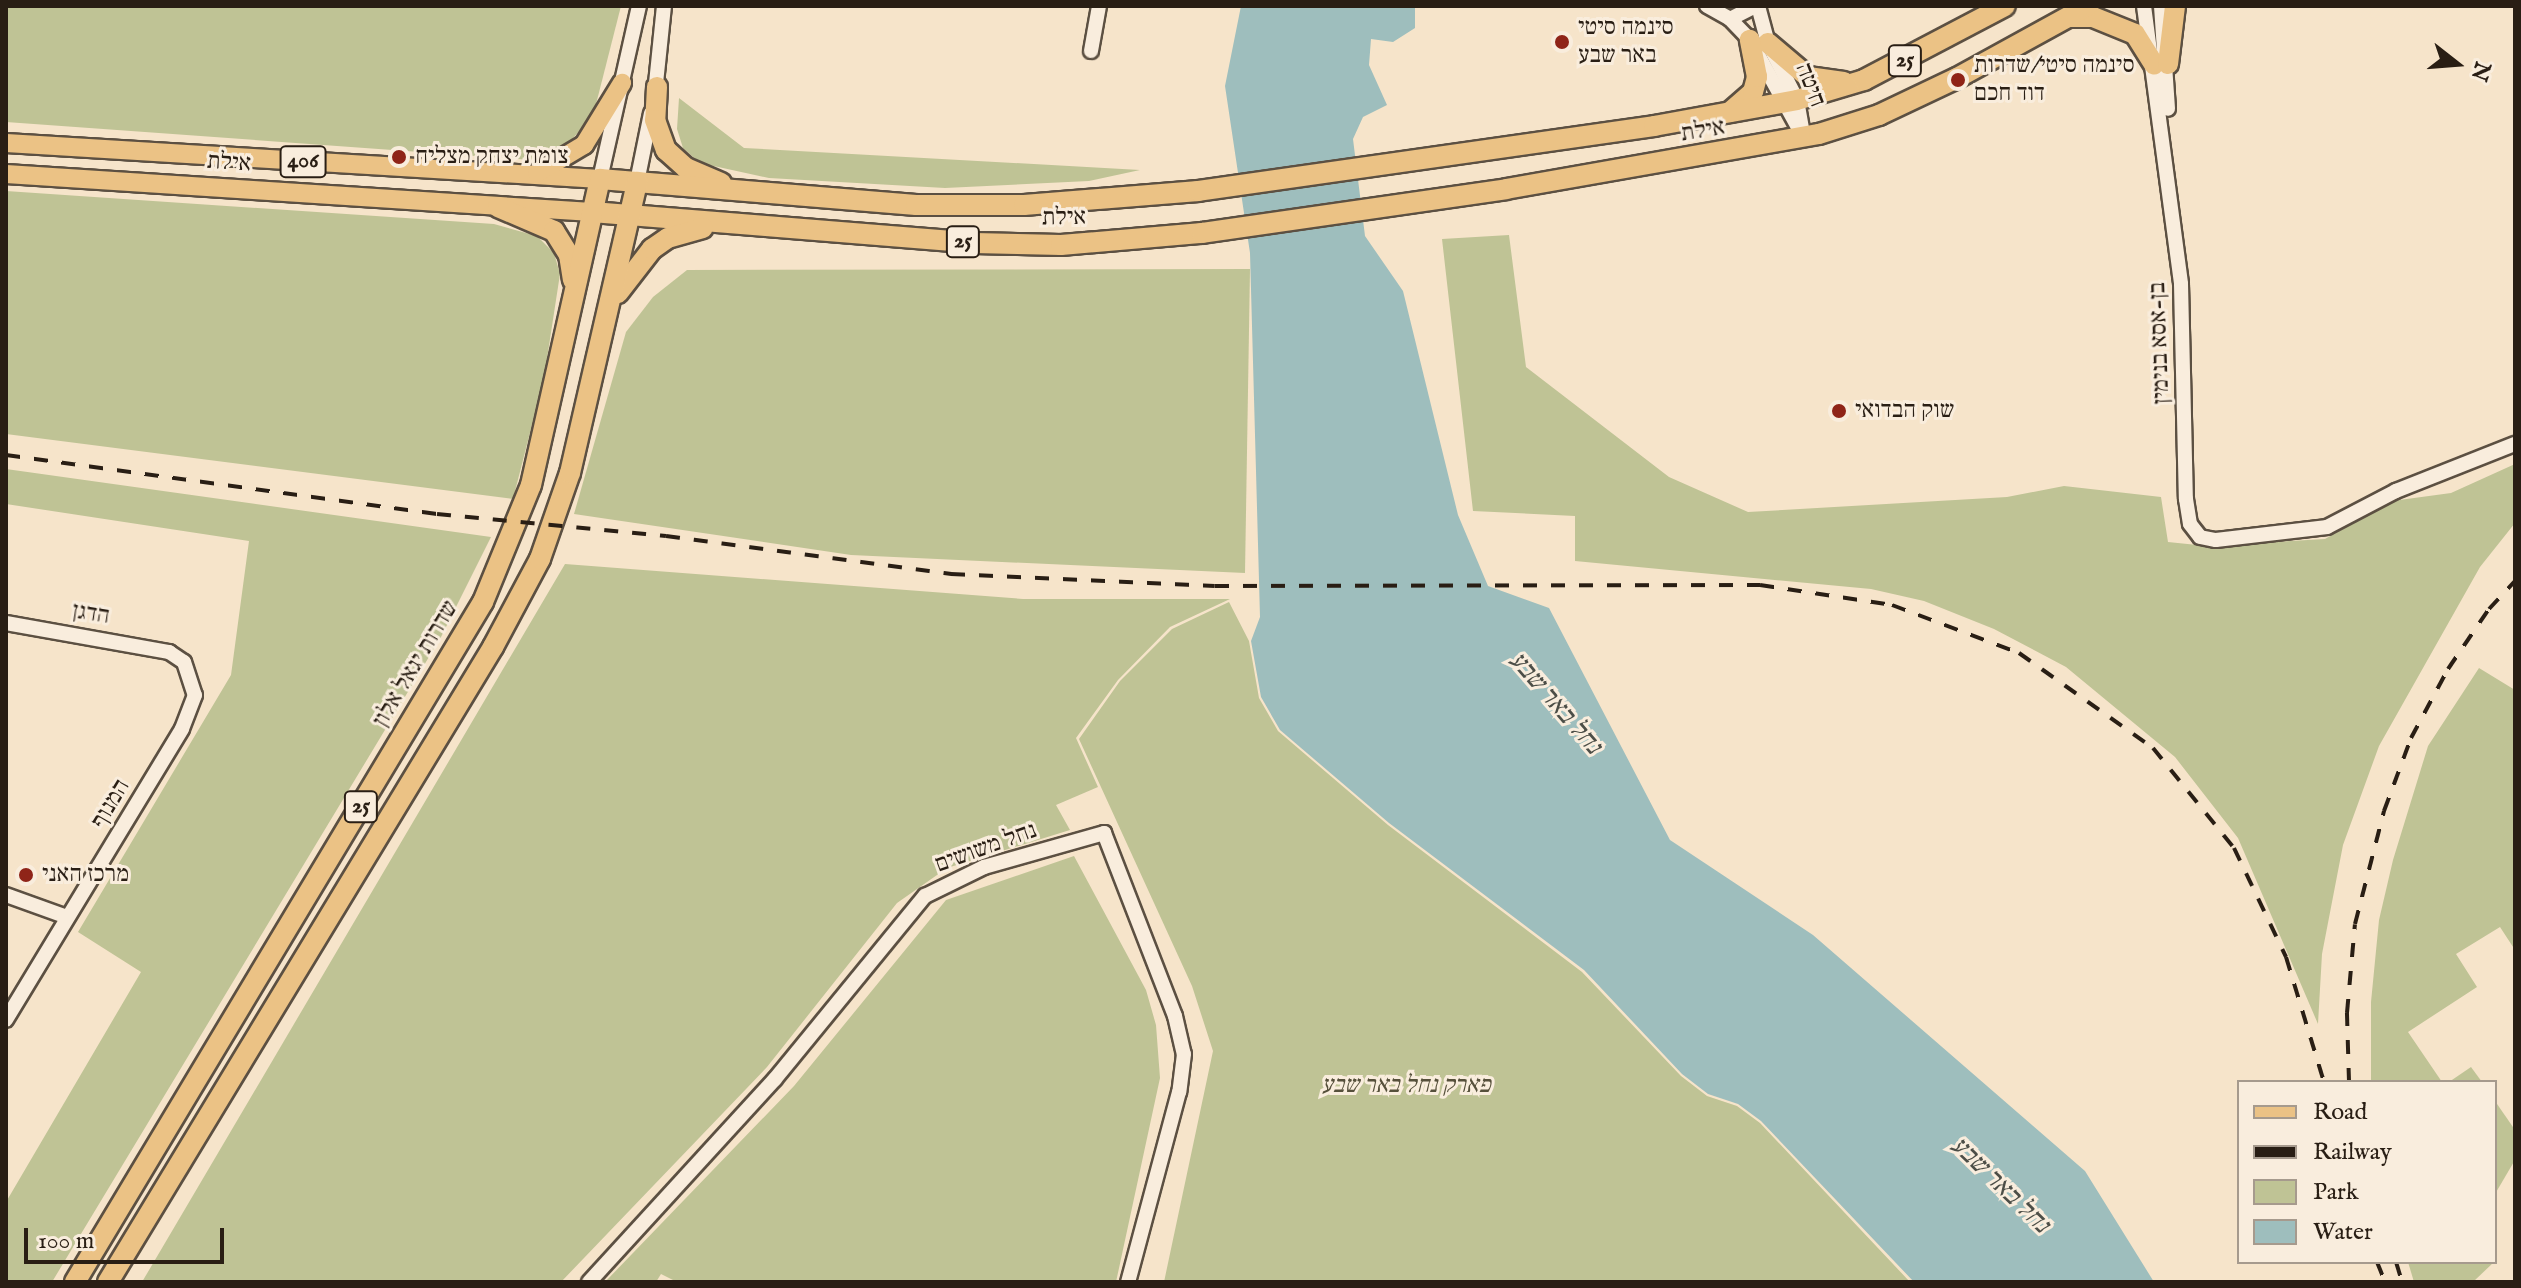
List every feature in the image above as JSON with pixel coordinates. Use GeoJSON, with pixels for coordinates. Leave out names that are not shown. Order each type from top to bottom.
{"type":"FeatureCollection","features":[{"type":"Feature","properties":{"kind":"highway","name":"אילת"},"geometry":{"type":"LineString","coordinates":[[600,179],[960,206],[1198,191],[1359,171],[1725,115],[1790,102],[1864,80],[2005,6]]}},
{"type":"Feature","properties":{"kind":"highway","name":"אילת"},"geometry":{"type":"LineString","coordinates":[[592,212],[1020,244],[1202,233],[1804,138],[1879,115],[2088,6]]}},
{"type":"Feature","properties":{"kind":"highway"},"geometry":{"type":"LineString","coordinates":[[2161,64],[2175,6]]}},
{"type":"Feature","properties":{"kind":"highway"},"geometry":{"type":"LineString","coordinates":[[2066,17],[2113,22],[2135,34],[2161,64]]}},
{"type":"Feature","properties":{"kind":"highway"},"geometry":{"type":"LineString","coordinates":[[1725,115],[1753,92],[1759,41],[1808,77],[1864,80]]}},
{"type":"Feature","properties":{"kind":"highway"},"geometry":{"type":"LineString","coordinates":[[657,87],[657,131],[676,161],[717,182],[756,193]]}},
{"type":"Feature","properties":{"kind":"highway","name":"שדרות יגאל אלון"},"geometry":{"type":"LineString","coordinates":[[75,1282],[483,602],[531,485],[600,179]]}},
{"type":"Feature","properties":{"kind":"highway","name":"25"},"geometry":{"type":"LineString","coordinates":[[108,1282],[522,594],[570,473],[637,182]]}},
{"type":"Feature","properties":{"kind":"highway"},"geometry":{"type":"LineString","coordinates":[[498,207],[554,231],[569,255],[574,301]]}},
{"type":"Feature","properties":{"kind":"highway"},"geometry":{"type":"LineString","coordinates":[[608,311],[631,272],[652,249],[683,232],[724,224]]}},
{"type":"Feature","properties":{"kind":"main road"},"geometry":{"type":"LineString","coordinates":[[528,176],[559,164],[584,145],[622,83]]}},
{"type":"Feature","properties":{"kind":"main road","name":"אילת"},"geometry":{"type":"LineString","coordinates":[[6,143],[600,179]]}},
{"type":"Feature","properties":{"kind":"main road","name":"אילת"},"geometry":{"type":"LineString","coordinates":[[6,174],[592,212]]}},
{"type":"Feature","properties":{"kind":"street","name":"שדרות יגאל אלון"},"geometry":{"type":"LineString","coordinates":[[600,179],[639,6]]}},
{"type":"Feature","properties":{"kind":"street"},"geometry":{"type":"LineString","coordinates":[[637,182],[657,87],[664,6]]}},
{"type":"Feature","properties":{"kind":"street"},"geometry":{"type":"LineString","coordinates":[[1091,51],[1099,6]]}},
{"type":"Feature","properties":{"kind":"street","name":"חיטה"},"geometry":{"type":"LineString","coordinates":[[1707,6],[1759,41]]}},
{"type":"Feature","properties":{"kind":"street","name":"חיטה"},"geometry":{"type":"LineString","coordinates":[[1730,19],[1756,6],[1759,41],[1790,102],[1804,138]]}},
{"type":"Feature","properties":{"kind":"street","name":"בן-אסא בנימין"},"geometry":{"type":"LineString","coordinates":[[2144,6],[2161,64]]}},
{"type":"Feature","properties":{"kind":"street","name":"בן-אסא בנימין"},"geometry":{"type":"LineString","coordinates":[[2161,6],[2161,64],[2181,284],[2190,524],[2200,537],[2216,540],[2327,527],[2396,491],[2515,444]]}},
{"type":"Feature","properties":{"kind":"street","name":"הדגן"},"geometry":{"type":"LineString","coordinates":[[6,623],[169,652]]}},
{"type":"Feature","properties":{"kind":"street","name":"המנוף"},"geometry":{"type":"LineString","coordinates":[[6,1020],[191,713],[192,676],[169,652]]}},
{"type":"Feature","properties":{"kind":"street","name":"נחל משושים"},"geometry":{"type":"LineString","coordinates":[[589,1282],[775,1079],[918,902],[960,875],[1104,833],[1175,1016],[1184,1054],[1179,1092],[1128,1282]]}},
{"type":"Feature","properties":{"kind":"street"},"geometry":{"type":"LineString","coordinates":[[6,895],[67,917]]}},
{"type":"Feature","properties":{"kind":"green space"},"geometry":{"type":"Polygon","coordinates":[[[6,6],[621,6],[593,116],[565,147],[531,160],[6,122],[6,6]]]}},
{"type":"Feature","properties":{"kind":"green space"},"geometry":{"type":"Polygon","coordinates":[[[679,98],[744,148],[1140,170],[1089,181],[945,188],[769,178],[700,163],[683,148],[677,129],[679,98]]]}},
{"type":"Feature","properties":{"kind":"green space"},"geometry":{"type":"Polygon","coordinates":[[[6,191],[494,224],[537,236],[554,253],[560,274],[544,378],[513,499],[6,434],[6,191]]]}},
{"type":"Feature","properties":{"kind":"green space"},"geometry":{"type":"Polygon","coordinates":[[[1509,235],[1526,367],[1669,477],[1748,512],[2007,497],[2064,486],[2161,497],[2168,542],[2207,546],[2325,539],[2392,501],[2451,493],[2515,464],[2515,523],[2480,567],[2379,746],[2343,845],[2322,954],[2318,1024],[2238,838],[2175,757],[2066,667],[1994,629],[1924,601],[1871,589],[1575,561],[1575,516],[1473,511],[1442,239],[1509,235]]]}},
{"type":"Feature","properties":{"kind":"green space"},"geometry":{"type":"Polygon","coordinates":[[[1250,269],[1245,573],[851,555],[574,514],[626,332],[653,297],[687,270],[1250,269]]]}},
{"type":"Feature","properties":{"kind":"green space"},"geometry":{"type":"Polygon","coordinates":[[[6,469],[491,537],[441,637],[52,1282],[6,1282],[6,1202],[141,972],[78,932],[231,675],[249,541],[6,504],[6,469]]]}},
{"type":"Feature","properties":{"kind":"green space"},"geometry":{"type":"Polygon","coordinates":[[[565,564],[1023,599],[1230,599],[1170,627],[1118,680],[1076,738],[1098,787],[1056,805],[1070,830],[947,868],[897,903],[767,1067],[561,1282],[142,1282],[565,564]]]}},
{"type":"Feature","properties":{"kind":"green space","name":"פארק נחל באר שבע"},"geometry":{"type":"Polygon","coordinates":[[[1229,602],[1249,641],[1259,698],[1278,731],[1388,825],[1582,972],[1681,1076],[1707,1096],[1737,1106],[1760,1123],[1910,1282],[1164,1282],[1213,1051],[1192,986],[1079,739],[1120,681],[1172,629],[1229,602]]]}},
{"type":"Feature","properties":{"kind":"green space"},"geometry":{"type":"Polygon","coordinates":[[[2479,668],[2515,690],[2515,950],[2500,927],[2456,954],[2477,987],[2408,1032],[2441,1080],[2371,1080],[2371,1002],[2379,920],[2393,860],[2428,746],[2479,668]]]}},
{"type":"Feature","properties":{"kind":"green space"},"geometry":{"type":"Polygon","coordinates":[[[1074,856],[1146,990],[1156,1025],[1160,1078],[1116,1282],[677,1282],[661,1274],[656,1282],[605,1282],[794,1086],[946,900],[1074,856]]]}},
{"type":"Feature","properties":{"kind":"green space"},"geometry":{"type":"Polygon","coordinates":[[[2471,1067],[2481,1080],[2452,1080],[2471,1067]]]}},
{"type":"Feature","properties":{"kind":"green space"},"geometry":{"type":"Polygon","coordinates":[[[2497,1104],[2515,1130],[2515,1160],[2497,1191],[2497,1104]]]}},
{"type":"Feature","properties":{"kind":"green space"},"geometry":{"type":"Polygon","coordinates":[[[2409,1264],[2492,1264],[2473,1282],[2414,1282],[2409,1264]]]}},
{"type":"Feature","properties":{"kind":"water","name":"נחל באר שבע"},"geometry":{"type":"Polygon","coordinates":[[[1241,6],[1415,6],[1415,28],[1393,42],[1371,39],[1369,65],[1387,105],[1363,117],[1353,139],[1365,236],[1403,291],[1458,515],[1488,586],[1549,608],[1670,840],[1813,935],[2085,1171],[2154,1282],[1914,1282],[1761,1121],[1738,1104],[1708,1094],[1682,1074],[1584,970],[1389,823],[1280,730],[1261,697],[1251,641],[1260,617],[1250,253],[1225,86],[1241,6]]]}},
{"type":"Feature","properties":{"kind":"railway"},"geometry":{"type":"LineString","coordinates":[[6,455],[437,514],[666,536],[951,574],[1215,586],[1760,585],[1892,605],[2019,653],[2153,748],[2234,848],[2286,957],[2323,1080]]}},
{"type":"Feature","properties":{"kind":"railway"},"geometry":{"type":"LineString","coordinates":[[2349,1080],[2347,1013],[2355,924],[2384,811],[2411,738],[2448,669],[2489,609],[2515,581]]}},
{"type":"Feature","properties":{"kind":"railway"},"geometry":{"type":"LineString","coordinates":[[2378,1264],[2385,1282]]}},
{"type":"Feature","properties":{"kind":"railway"},"geometry":{"type":"LineString","coordinates":[[2397,1264],[2402,1282]]}},
{"type":"Feature","properties":{"kind":"place","name":"סינמה סיטי באר שבע"},"geometry":{"type":"Point","coordinates":[1562,42]}},
{"type":"Feature","properties":{"kind":"place","name":"סינמה סיטי/שדרות דוד חכם"},"geometry":{"type":"Point","coordinates":[1958,80]}},
{"type":"Feature","properties":{"kind":"place","name":"צומת יצחק מצליח"},"geometry":{"type":"Point","coordinates":[399,157]}},
{"type":"Feature","properties":{"kind":"place","name":"שוק הבדואי"},"geometry":{"type":"Point","coordinates":[1839,411]}},
{"type":"Feature","properties":{"kind":"place","name":"מרכז האני"},"geometry":{"type":"Point","coordinates":[26,875]}}]}
